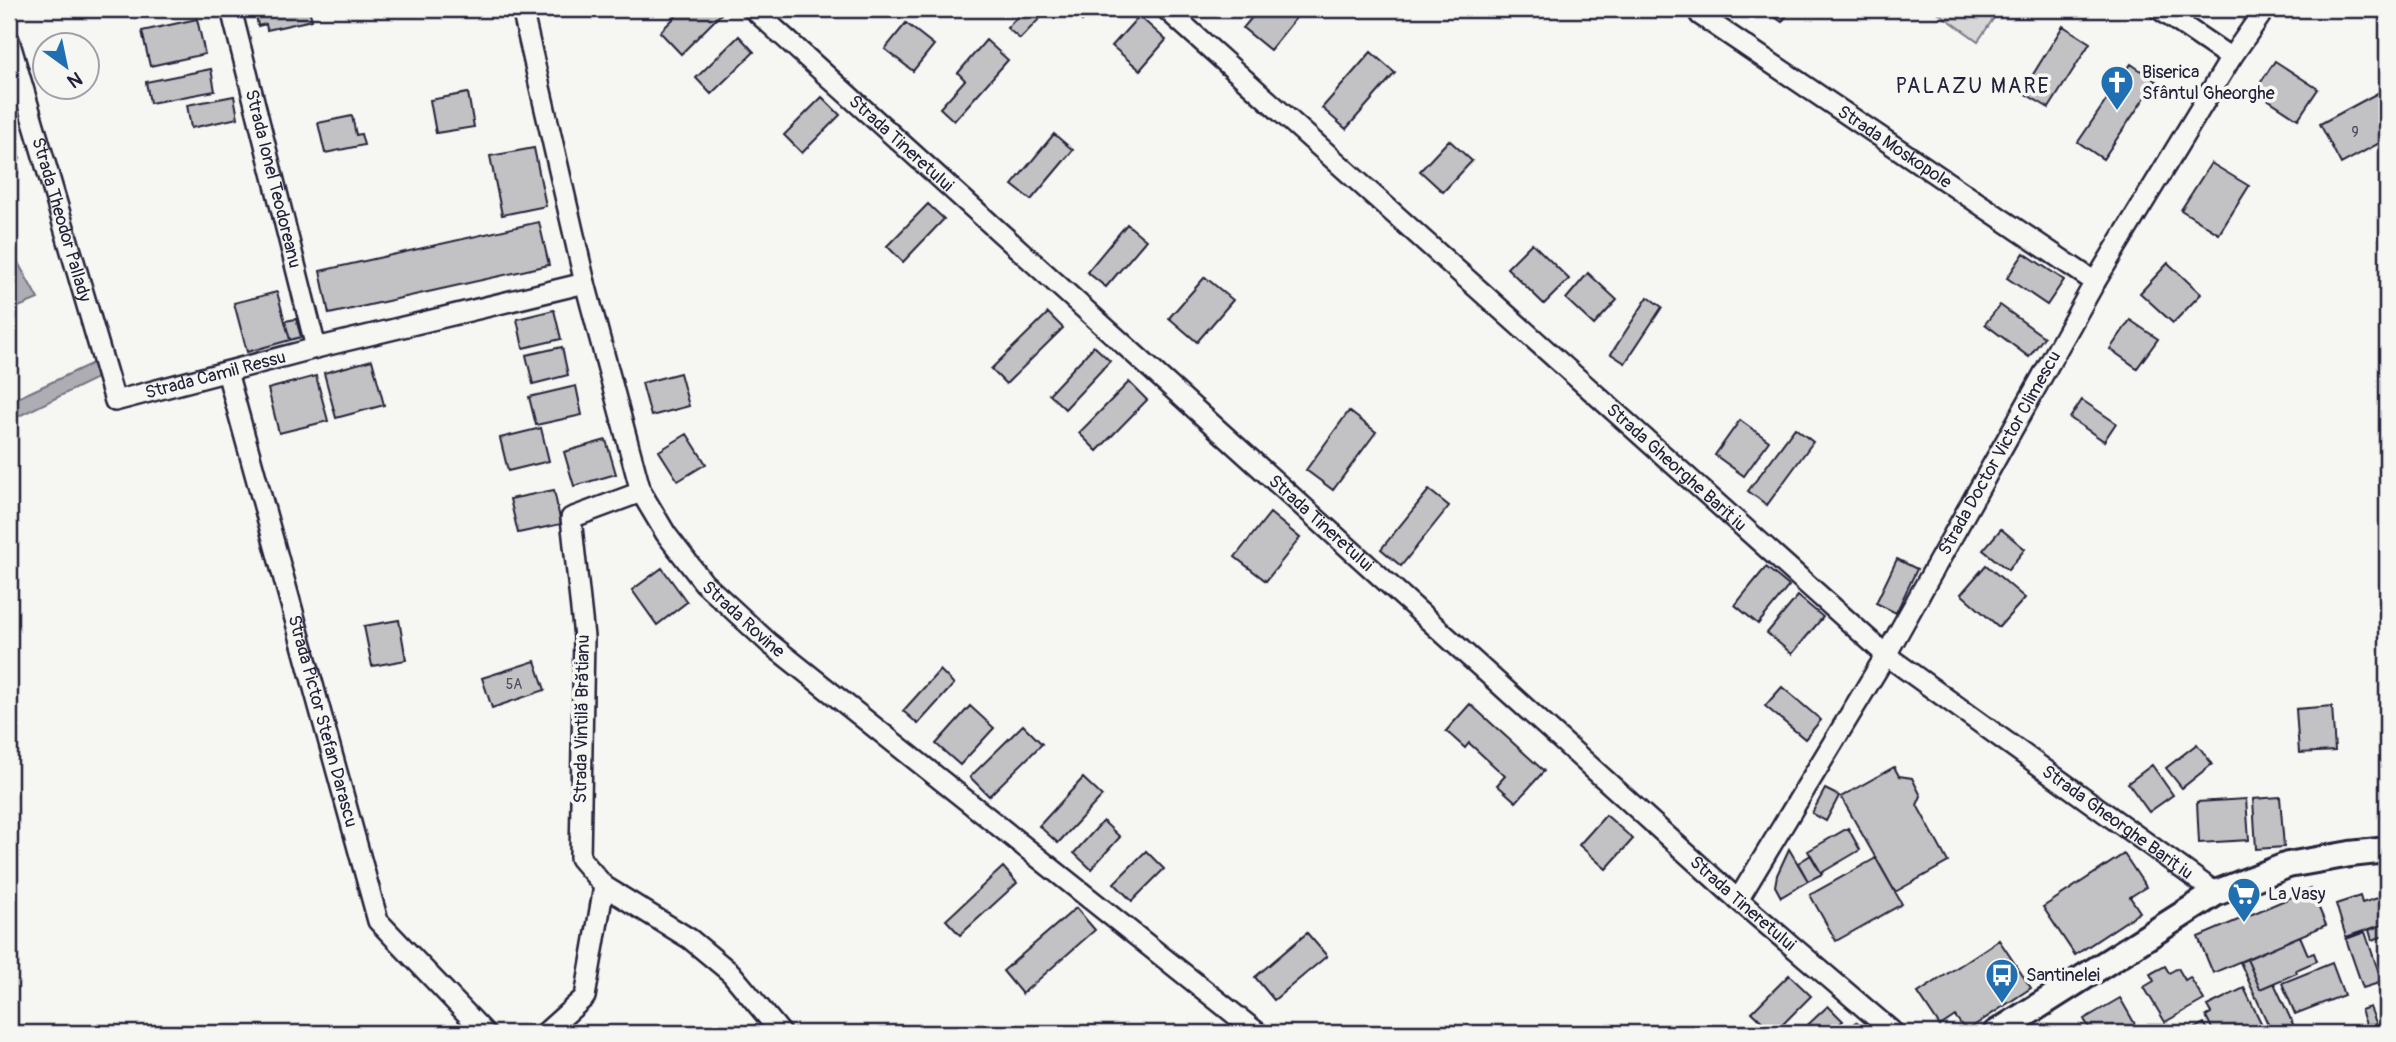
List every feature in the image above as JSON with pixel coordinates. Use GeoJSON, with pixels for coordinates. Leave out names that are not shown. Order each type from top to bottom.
{"type":"FeatureCollection","features":[{"type":"Feature","properties":{"kind":"street","name":"Strada Ionel Teodoreanu"},"geometry":{"type":"LineString","coordinates":[[231,9],[316,348]]}},
{"type":"Feature","properties":{"kind":"street","name":"Strada Rovine"},"geometry":{"type":"LineString","coordinates":[[522,9],[585,284],[641,492],[666,534],[704,583],[769,643],[1258,1033]]}},
{"type":"Feature","properties":{"kind":"street","name":"Strada Tineretului"},"geometry":{"type":"LineString","coordinates":[[752,9],[1738,900],[1894,1033]]}},
{"type":"Feature","properties":{"kind":"street","name":"Strada Gheorghe Barițiu"},"geometry":{"type":"LineString","coordinates":[[1166,9],[1886,655],[2216,892]]}},
{"type":"Feature","properties":{"kind":"street","name":"Strada Moskopole"},"geometry":{"type":"LineString","coordinates":[[1705,9],[1700,15],[2095,282]]}},
{"type":"Feature","properties":{"kind":"street"},"geometry":{"type":"LineString","coordinates":[[2160,9],[2231,58]]}},
{"type":"Feature","properties":{"kind":"street","name":"Strada Doctor Victor Climescu"},"geometry":{"type":"LineString","coordinates":[[1738,900],[1886,655],[2095,282],[2231,58],[2265,9]]}},
{"type":"Feature","properties":{"kind":"street","name":"Strada Theodor Pallady"},"geometry":{"type":"LineString","coordinates":[[9,40],[115,401]]}},
{"type":"Feature","properties":{"kind":"street","name":"Strada Camil Ressu"},"geometry":{"type":"LineString","coordinates":[[115,401],[316,348],[585,284]]}},
{"type":"Feature","properties":{"kind":"street","name":"Strada Pictor Stefan Darascu"},"geometry":{"type":"LineString","coordinates":[[227,372],[378,920],[485,1033]]}},
{"type":"Feature","properties":{"kind":"street","name":"Strada Vintilă Brătianu"},"geometry":{"type":"LineString","coordinates":[[641,492],[571,518],[584,637],[580,858],[604,886],[690,939],[731,973],[782,1033]]}},
{"type":"Feature","properties":{"kind":"street"},"geometry":{"type":"LineString","coordinates":[[1996,1033],[2216,892],[2288,865],[2387,850]]}},
{"type":"Feature","properties":{"kind":"street"},"geometry":{"type":"LineString","coordinates":[[545,1033],[585,997],[604,886]]}},
{"type":"Feature","properties":{"kind":"shaded area"},"geometry":{"type":"Polygon","coordinates":[[[1933,9],[2000,9],[1978,41],[1933,9]]]}},
{"type":"Feature","properties":{"kind":"shaded area"},"geometry":{"type":"Polygon","coordinates":[[[9,246],[38,299],[9,311],[9,246]]]}},
{"type":"Feature","properties":{"kind":"shaded area"},"geometry":{"type":"Polygon","coordinates":[[[93,363],[97,378],[9,421],[9,402],[93,363]]]}},
{"type":"Feature","properties":{"kind":"building"},"geometry":{"type":"Polygon","coordinates":[[[255,9],[309,9],[312,20],[267,30],[266,24],[258,26],[255,9]]]}},
{"type":"Feature","properties":{"kind":"building"},"geometry":{"type":"Polygon","coordinates":[[[683,9],[725,10],[681,54],[660,32],[683,9]]]}},
{"type":"Feature","properties":{"kind":"building"},"geometry":{"type":"Polygon","coordinates":[[[1025,9],[1039,9],[1043,15],[1020,39],[1007,28],[1025,9]]]}},
{"type":"Feature","properties":{"kind":"building"},"geometry":{"type":"Polygon","coordinates":[[[1093,9],[1082,21],[1070,11],[1093,9]]]}},
{"type":"Feature","properties":{"kind":"building"},"geometry":{"type":"Polygon","coordinates":[[[1259,9],[1303,9],[1270,50],[1243,28],[1259,9]]]}},
{"type":"Feature","properties":{"kind":"building"},"geometry":{"type":"Polygon","coordinates":[[[1763,9],[1791,9],[1782,22],[1763,9]]]}},
{"type":"Feature","properties":{"kind":"building"},"geometry":{"type":"Polygon","coordinates":[[[1139,16],[1166,40],[1140,70],[1112,46],[1139,16]]]}},
{"type":"Feature","properties":{"kind":"building"},"geometry":{"type":"Polygon","coordinates":[[[197,19],[205,54],[150,66],[142,31],[197,19]]]}},
{"type":"Feature","properties":{"kind":"building"},"geometry":{"type":"Polygon","coordinates":[[[906,23],[934,45],[913,71],[885,49],[906,23]]]}},
{"type":"Feature","properties":{"kind":"building"},"geometry":{"type":"Polygon","coordinates":[[[2063,26],[2090,43],[2049,108],[2022,92],[2063,26]]]}},
{"type":"Feature","properties":{"kind":"building"},"geometry":{"type":"Polygon","coordinates":[[[739,36],[754,52],[711,94],[696,78],[739,36]]]}},
{"type":"Feature","properties":{"kind":"building"},"geometry":{"type":"Polygon","coordinates":[[[986,40],[1008,60],[954,121],[940,108],[965,80],[958,73],[986,40]]]}},
{"type":"Feature","properties":{"kind":"building"},"geometry":{"type":"Polygon","coordinates":[[[1371,52],[1395,73],[1346,129],[1322,108],[1371,52]]]}},
{"type":"Feature","properties":{"kind":"building"},"geometry":{"type":"Polygon","coordinates":[[[2275,61],[2318,89],[2298,119],[2255,91],[2275,61]]]}},
{"type":"Feature","properties":{"kind":"building","name":"Biserica Sfântul Gheorghe"},"geometry":{"type":"Polygon","coordinates":[[[2131,64],[2156,81],[2103,159],[2078,142],[2131,64]]]}},
{"type":"Feature","properties":{"kind":"building"},"geometry":{"type":"Polygon","coordinates":[[[211,69],[215,91],[150,103],[146,82],[211,69]]]}},
{"type":"Feature","properties":{"kind":"building"},"geometry":{"type":"Polygon","coordinates":[[[2387,88],[2387,139],[2341,164],[2320,124],[2387,88]]]}},
{"type":"Feature","properties":{"kind":"building"},"geometry":{"type":"Polygon","coordinates":[[[468,93],[474,127],[436,133],[430,100],[468,93]]]}},
{"type":"Feature","properties":{"kind":"building"},"geometry":{"type":"Polygon","coordinates":[[[234,96],[238,118],[191,128],[187,105],[234,96]]]}},
{"type":"Feature","properties":{"kind":"building"},"geometry":{"type":"Polygon","coordinates":[[[822,97],[840,115],[802,153],[784,135],[822,97]]]}},
{"type":"Feature","properties":{"kind":"building"},"geometry":{"type":"Polygon","coordinates":[[[352,116],[356,135],[361,134],[364,145],[325,153],[318,123],[352,116]]]}},
{"type":"Feature","properties":{"kind":"building"},"geometry":{"type":"Polygon","coordinates":[[[1054,134],[1073,150],[1031,200],[1012,185],[1054,134]]]}},
{"type":"Feature","properties":{"kind":"building"},"geometry":{"type":"Polygon","coordinates":[[[9,139],[20,159],[15,162],[19,170],[14,179],[9,178],[9,139]]]}},
{"type":"Feature","properties":{"kind":"building"},"geometry":{"type":"Polygon","coordinates":[[[1449,140],[1472,161],[1443,192],[1420,171],[1449,140]]]}},
{"type":"Feature","properties":{"kind":"building"},"geometry":{"type":"Polygon","coordinates":[[[534,148],[546,206],[502,215],[490,156],[534,148]]]}},
{"type":"Feature","properties":{"kind":"building"},"geometry":{"type":"Polygon","coordinates":[[[2211,163],[2249,186],[2219,234],[2181,210],[2211,163]]]}},
{"type":"Feature","properties":{"kind":"building"},"geometry":{"type":"Polygon","coordinates":[[[928,204],[944,219],[903,262],[887,246],[928,204]]]}},
{"type":"Feature","properties":{"kind":"building"},"geometry":{"type":"Polygon","coordinates":[[[539,222],[549,265],[329,314],[320,271],[539,222]]]}},
{"type":"Feature","properties":{"kind":"building"},"geometry":{"type":"Polygon","coordinates":[[[1127,224],[1146,240],[1106,287],[1087,272],[1127,224]]]}},
{"type":"Feature","properties":{"kind":"building"},"geometry":{"type":"Polygon","coordinates":[[[1532,243],[1569,279],[1544,304],[1507,268],[1532,243]]]}},
{"type":"Feature","properties":{"kind":"building"},"geometry":{"type":"Polygon","coordinates":[[[2024,253],[2064,280],[2047,305],[2007,278],[2024,253]]]}},
{"type":"Feature","properties":{"kind":"building"},"geometry":{"type":"Polygon","coordinates":[[[2168,263],[2201,294],[2173,323],[2140,293],[2168,263]]]}},
{"type":"Feature","properties":{"kind":"building"},"geometry":{"type":"Polygon","coordinates":[[[1588,273],[1617,300],[1594,325],[1566,299],[1588,273]]]}},
{"type":"Feature","properties":{"kind":"building"},"geometry":{"type":"Polygon","coordinates":[[[1205,277],[1233,300],[1197,342],[1169,318],[1205,277]]]}},
{"type":"Feature","properties":{"kind":"building"},"geometry":{"type":"Polygon","coordinates":[[[277,292],[290,340],[247,352],[234,303],[277,292]]]}},
{"type":"Feature","properties":{"kind":"building"},"geometry":{"type":"Polygon","coordinates":[[[1648,297],[1662,307],[1625,363],[1611,354],[1648,297]]]}},
{"type":"Feature","properties":{"kind":"building"},"geometry":{"type":"Polygon","coordinates":[[[2000,305],[2044,337],[2029,357],[1985,324],[2000,305]]]}},
{"type":"Feature","properties":{"kind":"building"},"geometry":{"type":"Polygon","coordinates":[[[554,310],[561,339],[523,348],[517,319],[554,310]]]}},
{"type":"Feature","properties":{"kind":"building"},"geometry":{"type":"Polygon","coordinates":[[[1048,313],[1063,328],[1006,384],[991,369],[1048,313]]]}},
{"type":"Feature","properties":{"kind":"building"},"geometry":{"type":"Polygon","coordinates":[[[296,319],[301,337],[290,340],[285,321],[296,319]]]}},
{"type":"Feature","properties":{"kind":"building"},"geometry":{"type":"Polygon","coordinates":[[[2130,320],[2158,339],[2137,368],[2110,349],[2130,320]]]}},
{"type":"Feature","properties":{"kind":"building"},"geometry":{"type":"Polygon","coordinates":[[[1094,346],[1110,361],[1065,409],[1049,394],[1094,346]]]}},
{"type":"Feature","properties":{"kind":"building"},"geometry":{"type":"Polygon","coordinates":[[[562,347],[568,375],[533,384],[526,355],[562,347]]]}},
{"type":"Feature","properties":{"kind":"building"},"geometry":{"type":"Polygon","coordinates":[[[372,360],[384,405],[336,418],[324,373],[372,360]]]}},
{"type":"Feature","properties":{"kind":"building"},"geometry":{"type":"Polygon","coordinates":[[[680,373],[689,406],[651,416],[642,383],[680,373]]]}},
{"type":"Feature","properties":{"kind":"building"},"geometry":{"type":"Polygon","coordinates":[[[316,376],[328,421],[279,433],[268,389],[316,376]]]}},
{"type":"Feature","properties":{"kind":"building"},"geometry":{"type":"Polygon","coordinates":[[[1129,382],[1147,400],[1097,451],[1079,433],[1129,382]]]}},
{"type":"Feature","properties":{"kind":"building"},"geometry":{"type":"Polygon","coordinates":[[[576,386],[582,415],[536,425],[529,397],[576,386]]]}},
{"type":"Feature","properties":{"kind":"building"},"geometry":{"type":"Polygon","coordinates":[[[2082,400],[2116,423],[2104,441],[2070,418],[2082,400]]]}},
{"type":"Feature","properties":{"kind":"building"},"geometry":{"type":"Polygon","coordinates":[[[1349,411],[1376,432],[1333,490],[1306,470],[1349,411]]]}},
{"type":"Feature","properties":{"kind":"building"},"geometry":{"type":"Polygon","coordinates":[[[1740,420],[1769,441],[1744,476],[1715,455],[1740,420]]]}},
{"type":"Feature","properties":{"kind":"building"},"geometry":{"type":"Polygon","coordinates":[[[541,428],[549,461],[508,471],[500,438],[541,428]]]}},
{"type":"Feature","properties":{"kind":"building"},"geometry":{"type":"Polygon","coordinates":[[[1795,428],[1813,442],[1767,505],[1748,491],[1795,428]]]}},
{"type":"Feature","properties":{"kind":"building"},"geometry":{"type":"Polygon","coordinates":[[[687,434],[706,464],[678,481],[659,451],[687,434]]]}},
{"type":"Feature","properties":{"kind":"building"},"geometry":{"type":"Polygon","coordinates":[[[606,440],[616,474],[574,486],[564,452],[606,440]]]}},
{"type":"Feature","properties":{"kind":"building"},"geometry":{"type":"Polygon","coordinates":[[[554,490],[561,524],[518,533],[510,499],[554,490]]]}},
{"type":"Feature","properties":{"kind":"building"},"geometry":{"type":"Polygon","coordinates":[[[1429,490],[1449,506],[1401,566],[1381,549],[1429,490]]]}},
{"type":"Feature","properties":{"kind":"building"},"geometry":{"type":"Polygon","coordinates":[[[1270,513],[1300,538],[1266,581],[1235,557],[1270,513]]]}},
{"type":"Feature","properties":{"kind":"building"},"geometry":{"type":"Polygon","coordinates":[[[2001,529],[2025,549],[2008,570],[1983,550],[2001,529]]]}},
{"type":"Feature","properties":{"kind":"building"},"geometry":{"type":"Polygon","coordinates":[[[1897,559],[1917,569],[1896,613],[1876,603],[1897,559]]]}},
{"type":"Feature","properties":{"kind":"building"},"geometry":{"type":"Polygon","coordinates":[[[1986,565],[2025,598],[1999,627],[1961,594],[1986,565]]]}},
{"type":"Feature","properties":{"kind":"building"},"geometry":{"type":"Polygon","coordinates":[[[1766,567],[1789,586],[1758,624],[1735,605],[1766,567]]]}},
{"type":"Feature","properties":{"kind":"building"},"geometry":{"type":"Polygon","coordinates":[[[662,568],[687,602],[657,625],[632,590],[662,568]]]}},
{"type":"Feature","properties":{"kind":"building"},"geometry":{"type":"Polygon","coordinates":[[[1798,596],[1823,617],[1792,654],[1767,633],[1798,596]]]}},
{"type":"Feature","properties":{"kind":"building"},"geometry":{"type":"Polygon","coordinates":[[[399,620],[406,660],[372,666],[364,626],[399,620]]]}},
{"type":"Feature","properties":{"kind":"building"},"geometry":{"type":"Polygon","coordinates":[[[535,661],[545,690],[492,708],[482,678],[535,661]]]}},
{"type":"Feature","properties":{"kind":"building"},"geometry":{"type":"Polygon","coordinates":[[[940,670],[954,684],[918,724],[903,711],[940,670]]]}},
{"type":"Feature","properties":{"kind":"building"},"geometry":{"type":"Polygon","coordinates":[[[1782,687],[1821,720],[1805,739],[1765,706],[1782,687]]]}},
{"type":"Feature","properties":{"kind":"building"},"geometry":{"type":"Polygon","coordinates":[[[1470,704],[1544,771],[1516,802],[1497,785],[1505,776],[1469,743],[1465,748],[1446,731],[1470,704]]]}},
{"type":"Feature","properties":{"kind":"building"},"geometry":{"type":"Polygon","coordinates":[[[970,706],[994,728],[960,765],[936,744],[970,706]]]}},
{"type":"Feature","properties":{"kind":"building"},"geometry":{"type":"Polygon","coordinates":[[[2332,706],[2335,751],[2299,753],[2296,709],[2332,706]]]}},
{"type":"Feature","properties":{"kind":"building"},"geometry":{"type":"Polygon","coordinates":[[[1023,725],[1042,744],[989,796],[970,777],[1023,725]]]}},
{"type":"Feature","properties":{"kind":"building"},"geometry":{"type":"Polygon","coordinates":[[[2197,744],[2212,764],[2182,788],[2166,768],[2197,744]]]}},
{"type":"Feature","properties":{"kind":"building"},"geometry":{"type":"Polygon","coordinates":[[[2152,765],[2173,795],[2149,812],[2128,783],[2152,765]]]}},
{"type":"Feature","properties":{"kind":"building"},"geometry":{"type":"Polygon","coordinates":[[[1894,767],[1899,776],[1912,778],[1921,796],[1917,805],[1948,862],[1895,892],[1841,797],[1894,767]]]}},
{"type":"Feature","properties":{"kind":"building"},"geometry":{"type":"Polygon","coordinates":[[[1083,778],[1102,796],[1058,843],[1039,826],[1083,778]]]}},
{"type":"Feature","properties":{"kind":"building"},"geometry":{"type":"Polygon","coordinates":[[[1825,789],[1839,796],[1826,821],[1812,813],[1825,789]]]}},
{"type":"Feature","properties":{"kind":"building"},"geometry":{"type":"Polygon","coordinates":[[[2280,797],[2284,847],[2256,849],[2253,799],[2280,797]]]}},
{"type":"Feature","properties":{"kind":"building"},"geometry":{"type":"Polygon","coordinates":[[[2246,799],[2249,840],[2199,843],[2197,802],[2246,799]]]}},
{"type":"Feature","properties":{"kind":"building"},"geometry":{"type":"Polygon","coordinates":[[[1606,815],[1633,839],[1606,869],[1579,845],[1606,815]]]}},
{"type":"Feature","properties":{"kind":"building"},"geometry":{"type":"Polygon","coordinates":[[[1103,821],[1120,837],[1091,869],[1074,853],[1103,821]]]}},
{"type":"Feature","properties":{"kind":"building"},"geometry":{"type":"Polygon","coordinates":[[[1848,828],[1860,850],[1821,873],[1808,851],[1848,828]]]}},
{"type":"Feature","properties":{"kind":"building"},"geometry":{"type":"Polygon","coordinates":[[[1789,849],[1808,881],[1781,897],[1775,886],[1789,849]]]}},
{"type":"Feature","properties":{"kind":"building"},"geometry":{"type":"Polygon","coordinates":[[[1146,851],[1164,869],[1132,901],[1114,883],[1146,851]]]}},
{"type":"Feature","properties":{"kind":"building"},"geometry":{"type":"Polygon","coordinates":[[[2124,854],[2146,887],[2130,897],[2140,912],[2075,955],[2043,907],[2124,854]]]}},
{"type":"Feature","properties":{"kind":"building"},"geometry":{"type":"Polygon","coordinates":[[[1811,855],[1822,874],[1808,881],[1798,863],[1811,855]]]}},
{"type":"Feature","properties":{"kind":"building"},"geometry":{"type":"Polygon","coordinates":[[[1876,858],[1902,904],[1836,941],[1810,895],[1876,858]]]}},
{"type":"Feature","properties":{"kind":"building"},"geometry":{"type":"Polygon","coordinates":[[[1003,867],[1017,883],[960,935],[946,920],[1003,867]]]}},
{"type":"Feature","properties":{"kind":"building"},"geometry":{"type":"Polygon","coordinates":[[[2311,889],[2326,925],[2213,973],[2198,937],[2311,889]]]}},
{"type":"Feature","properties":{"kind":"building"},"geometry":{"type":"Polygon","coordinates":[[[2360,896],[2362,903],[2381,897],[2383,903],[2387,901],[2387,923],[2346,937],[2336,904],[2360,896]]]}},
{"type":"Feature","properties":{"kind":"building"},"geometry":{"type":"Polygon","coordinates":[[[1076,908],[1095,930],[1022,994],[1003,971],[1076,908]]]}},
{"type":"Feature","properties":{"kind":"building"},"geometry":{"type":"Polygon","coordinates":[[[2387,923],[2387,935],[2372,940],[2369,930],[2387,923]]]}},
{"type":"Feature","properties":{"kind":"building"},"geometry":{"type":"Polygon","coordinates":[[[2365,932],[2382,982],[2363,988],[2346,939],[2365,932]]]}},
{"type":"Feature","properties":{"kind":"building"},"geometry":{"type":"Polygon","coordinates":[[[1307,933],[1327,956],[1274,1000],[1255,977],[1307,933]]]}},
{"type":"Feature","properties":{"kind":"building"},"geometry":{"type":"Polygon","coordinates":[[[2300,936],[2308,955],[2314,953],[2317,961],[2260,989],[2247,959],[2300,936]]]}},
{"type":"Feature","properties":{"kind":"building"},"geometry":{"type":"Polygon","coordinates":[[[1999,940],[2031,988],[1966,1031],[1955,1016],[1940,1026],[1918,993],[1999,940]]]}},
{"type":"Feature","properties":{"kind":"building"},"geometry":{"type":"Polygon","coordinates":[[[2247,959],[2260,989],[2274,983],[2297,1033],[2272,1033],[2240,962],[2247,959]]]}},
{"type":"Feature","properties":{"kind":"building"},"geometry":{"type":"Polygon","coordinates":[[[2332,963],[2344,995],[2295,1014],[2282,983],[2332,963]]]}},
{"type":"Feature","properties":{"kind":"building"},"geometry":{"type":"Polygon","coordinates":[[[2165,966],[2169,973],[2178,968],[2185,980],[2190,977],[2204,1000],[2165,1022],[2144,987],[2154,981],[2150,974],[2165,966]]]}},
{"type":"Feature","properties":{"kind":"building"},"geometry":{"type":"Polygon","coordinates":[[[1789,975],[1811,996],[1774,1033],[1752,1012],[1789,975]]]}},
{"type":"Feature","properties":{"kind":"building"},"geometry":{"type":"Polygon","coordinates":[[[2244,988],[2266,1033],[2214,1033],[2206,1016],[2211,1013],[2207,1006],[2244,988]]]}},
{"type":"Feature","properties":{"kind":"building"},"geometry":{"type":"Polygon","coordinates":[[[2120,998],[2136,1026],[2123,1033],[2092,1033],[2084,1019],[2120,998]]]}},
{"type":"Feature","properties":{"kind":"building"},"geometry":{"type":"Polygon","coordinates":[[[1828,1006],[1843,1021],[1830,1033],[1799,1033],[1828,1006]]]}},
{"type":"Feature","properties":{"kind":"building"},"geometry":{"type":"Polygon","coordinates":[[[2370,1007],[2380,1033],[2369,1033],[2361,1010],[2370,1007]]]}},
{"type":"Feature","properties":{"kind":"building"},"geometry":{"type":"Polygon","coordinates":[[[1856,1022],[1867,1033],[1844,1033],[1856,1022]]]}},
{"type":"Feature","properties":{"kind":"building"},"geometry":{"type":"Polygon","coordinates":[[[2204,1023],[2210,1033],[2186,1033],[2204,1023]]]}},
{"type":"Feature","properties":{"kind":"place","name":"Biserica Sfântul Gheorghe"},"geometry":{"type":"Point","coordinates":[2117,112]}},
{"type":"Feature","properties":{"kind":"place","name":"La Vasy"},"geometry":{"type":"Point","coordinates":[2244,924]}},
{"type":"Feature","properties":{"kind":"place","name":"Santinelei"},"geometry":{"type":"Point","coordinates":[2002,1005]}},
{"type":"Feature","properties":{"kind":"district","name":"PALAZU MARE"},"geometry":{"type":"Point","coordinates":[1973,86]}}]}
